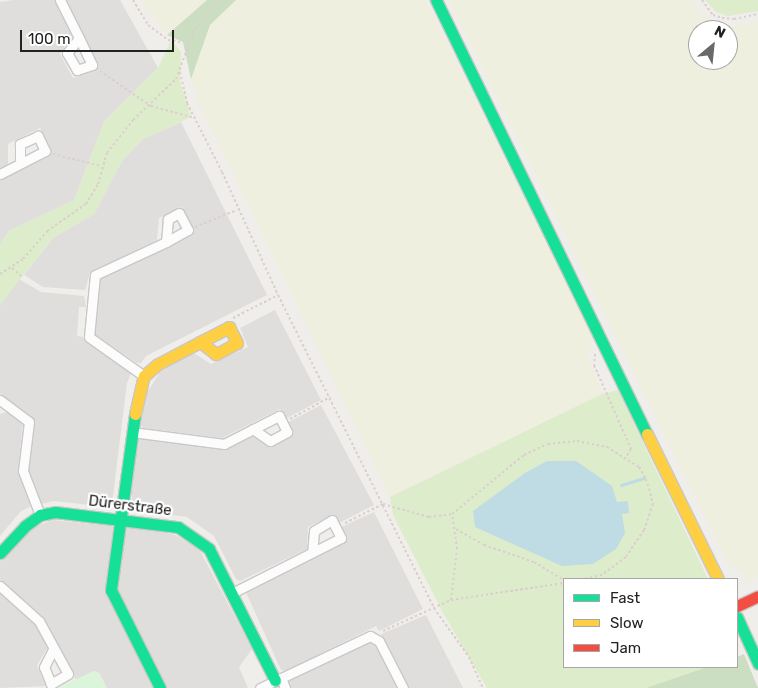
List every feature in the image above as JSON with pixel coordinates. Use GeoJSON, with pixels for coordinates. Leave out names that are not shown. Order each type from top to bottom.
{"type":"FeatureCollection","features":[{"type":"Feature","properties":{"kind":"main road"},"geometry":{"type":"LineString","coordinates":[[436,0],[718,578]]}},
{"type":"Feature","properties":{"kind":"main road"},"geometry":{"type":"LineString","coordinates":[[160,688],[111,590],[138,392],[144,376],[158,364],[200,342],[229,327],[237,343],[216,354],[200,342]]}},
{"type":"Feature","properties":{"kind":"main road","name":"Dürerstraße"},"geometry":{"type":"LineString","coordinates":[[40,515],[56,512],[121,519],[178,528],[195,536],[209,549],[278,679]]}},
{"type":"Feature","properties":{"kind":"main road"},"geometry":{"type":"LineString","coordinates":[[0,553],[25,526],[40,515]]}},
{"type":"Feature","properties":{"kind":"main road"},"geometry":{"type":"LineString","coordinates":[[738,606],[758,596]]}},
{"type":"Feature","properties":{"kind":"main road"},"geometry":{"type":"LineString","coordinates":[[738,619],[758,662]]}},
{"type":"Feature","properties":{"kind":"street"},"geometry":{"type":"LineString","coordinates":[[60,0],[79,38],[92,65],[77,70],[67,53],[79,38]]}},
{"type":"Feature","properties":{"kind":"street"},"geometry":{"type":"LineString","coordinates":[[0,174],[45,151],[38,136],[20,144],[20,163]]}},
{"type":"Feature","properties":{"kind":"street"},"geometry":{"type":"LineString","coordinates":[[144,376],[90,337],[95,275],[166,242],[188,230],[179,213],[168,219],[166,242]]}},
{"type":"Feature","properties":{"kind":"street"},"geometry":{"type":"LineString","coordinates":[[1,403],[29,422],[23,470],[40,515]]}},
{"type":"Feature","properties":{"kind":"street"},"geometry":{"type":"LineString","coordinates":[[132,432],[224,444],[253,429],[279,416],[288,432],[270,441],[253,429]]}},
{"type":"Feature","properties":{"kind":"street"},"geometry":{"type":"LineString","coordinates":[[232,593],[341,538],[332,520],[314,531],[312,552]]}},
{"type":"Feature","properties":{"kind":"street"},"geometry":{"type":"LineString","coordinates":[[0,586],[40,620],[53,649]]}},
{"type":"Feature","properties":{"kind":"street"},"geometry":{"type":"LineString","coordinates":[[260,688],[370,636],[380,641],[403,688]]}},
{"type":"Feature","properties":{"kind":"street"},"geometry":{"type":"LineString","coordinates":[[278,679],[286,688]]}},
{"type":"Feature","properties":{"kind":"path"},"geometry":{"type":"LineString","coordinates":[[133,0],[148,25],[168,40],[190,44]]}},
{"type":"Feature","properties":{"kind":"path"},"geometry":{"type":"LineString","coordinates":[[0,274],[12,268],[47,232],[86,204],[98,184],[101,166],[120,134],[143,109],[151,106],[180,72],[190,44],[203,17],[222,0]]}},
{"type":"Feature","properties":{"kind":"path"},"geometry":{"type":"LineString","coordinates":[[702,0],[713,15],[722,18],[734,19],[758,14]]}},
{"type":"Feature","properties":{"kind":"path"},"geometry":{"type":"LineString","coordinates":[[92,65],[151,106],[195,118]]}},
{"type":"Feature","properties":{"kind":"path"},"geometry":{"type":"LineString","coordinates":[[180,72],[186,103],[195,118],[278,295],[434,608],[469,656],[483,688]]}},
{"type":"Feature","properties":{"kind":"path"},"geometry":{"type":"LineString","coordinates":[[45,151],[101,166]]}},
{"type":"Feature","properties":{"kind":"path"},"geometry":{"type":"LineString","coordinates":[[188,230],[237,210]]}},
{"type":"Feature","properties":{"kind":"path"},"geometry":{"type":"LineString","coordinates":[[12,268],[23,278]]}},
{"type":"Feature","properties":{"kind":"path"},"geometry":{"type":"LineString","coordinates":[[229,327],[233,317],[278,295]]}},
{"type":"Feature","properties":{"kind":"path"},"geometry":{"type":"LineString","coordinates":[[604,347],[594,356],[594,365],[631,449],[626,457]]}},
{"type":"Feature","properties":{"kind":"path"},"geometry":{"type":"LineString","coordinates":[[283,423],[330,397]]}},
{"type":"Feature","properties":{"kind":"path"},"geometry":{"type":"LineString","coordinates":[[336,528],[383,504],[429,517],[452,514],[524,456],[548,444],[577,441],[607,447],[626,457],[639,467],[646,479],[653,504],[644,530],[626,557],[602,575],[588,578]]}},
{"type":"Feature","properties":{"kind":"path"},"geometry":{"type":"LineString","coordinates":[[450,600],[457,549],[456,529],[452,514]]}},
{"type":"Feature","properties":{"kind":"path"},"geometry":{"type":"LineString","coordinates":[[456,529],[484,545],[534,562],[563,579]]}},
{"type":"Feature","properties":{"kind":"path"},"geometry":{"type":"LineString","coordinates":[[375,638],[381,632],[450,600],[563,583]]}},
{"type":"Feature","properties":{"kind":"shaded area"},"geometry":{"type":"Polygon","coordinates":[[[56,0],[72,33],[60,54],[73,78],[98,66],[65,0],[120,0],[158,68],[104,122],[74,200],[9,231],[0,245],[0,179],[45,156],[50,148],[40,128],[8,144],[8,165],[0,168],[0,2],[56,0]]]}},
{"type":"Feature","properties":{"kind":"shaded area"},"geometry":{"type":"Polygon","coordinates":[[[181,122],[267,295],[146,356],[141,363],[137,363],[93,333],[98,278],[194,231],[182,207],[159,218],[157,240],[90,273],[85,290],[43,287],[24,275],[53,238],[94,214],[122,161],[143,139],[181,122]]]}},
{"type":"Feature","properties":{"kind":"shaded area"},"geometry":{"type":"Polygon","coordinates":[[[19,279],[41,292],[84,296],[86,307],[79,307],[77,336],[84,337],[132,371],[127,383],[112,504],[108,507],[53,501],[42,504],[25,468],[32,417],[0,394],[0,305],[19,279]]]}},
{"type":"Feature","properties":{"kind":"shaded area"},"geometry":{"type":"Polygon","coordinates":[[[275,310],[321,400],[285,419],[280,409],[222,438],[143,428],[139,422],[145,396],[160,372],[192,352],[211,364],[248,347],[240,328],[275,310]]]}},
{"type":"Feature","properties":{"kind":"shaded area"},"geometry":{"type":"Polygon","coordinates":[[[321,405],[374,505],[337,524],[332,515],[308,527],[307,549],[240,581],[236,579],[214,536],[187,517],[134,510],[131,494],[137,440],[141,437],[225,447],[251,435],[268,446],[292,435],[287,423],[321,405]]]}},
{"type":"Feature","properties":{"kind":"shaded area"},"geometry":{"type":"Polygon","coordinates":[[[7,412],[23,421],[18,469],[31,506],[20,512],[0,536],[0,414],[7,412]]]}},
{"type":"Feature","properties":{"kind":"shaded area"},"geometry":{"type":"Polygon","coordinates":[[[374,512],[423,609],[379,631],[376,626],[286,671],[281,670],[245,590],[345,540],[339,528],[374,512]]]}},
{"type":"Feature","properties":{"kind":"shaded area"},"geometry":{"type":"Polygon","coordinates":[[[53,520],[112,526],[114,529],[106,591],[154,688],[107,688],[99,673],[94,671],[76,680],[44,618],[0,580],[0,561],[32,528],[53,520]]]}},
{"type":"Feature","properties":{"kind":"shaded area"},"geometry":{"type":"Polygon","coordinates":[[[130,525],[175,535],[199,549],[252,649],[239,667],[248,688],[165,688],[116,588],[124,530],[130,525]]]}},
{"type":"Feature","properties":{"kind":"shaded area"},"geometry":{"type":"Polygon","coordinates":[[[0,591],[36,622],[48,647],[37,665],[46,686],[0,688],[0,591]]]}},
{"type":"Feature","properties":{"kind":"shaded area"},"geometry":{"type":"Polygon","coordinates":[[[426,615],[463,688],[407,688],[381,634],[426,615]]]}},
{"type":"Feature","properties":{"kind":"shaded area"},"geometry":{"type":"Polygon","coordinates":[[[367,642],[375,644],[397,688],[290,688],[289,679],[367,642]]]}},
{"type":"Feature","properties":{"kind":"green space"},"geometry":{"type":"Polygon","coordinates":[[[141,0],[207,0],[167,35],[141,0]]]}},
{"type":"Feature","properties":{"kind":"green space"},"geometry":{"type":"Polygon","coordinates":[[[207,0],[236,0],[210,25],[191,79],[183,42],[167,35],[207,0]]]}},
{"type":"Feature","properties":{"kind":"green space"},"geometry":{"type":"Polygon","coordinates":[[[236,0],[426,0],[593,336],[588,356],[602,394],[390,497],[197,99],[191,79],[201,43],[210,25],[236,0]]]}},
{"type":"Feature","properties":{"kind":"green space"},"geometry":{"type":"Polygon","coordinates":[[[449,0],[695,0],[700,15],[713,20],[688,20],[688,70],[738,70],[738,25],[758,20],[758,576],[749,580],[727,561],[449,0]]]}},
{"type":"Feature","properties":{"kind":"green space"},"geometry":{"type":"Polygon","coordinates":[[[705,0],[758,0],[758,11],[728,16],[716,12],[705,0]]]}},
{"type":"Feature","properties":{"kind":"green space"},"geometry":{"type":"Polygon","coordinates":[[[171,40],[181,52],[180,81],[191,117],[143,139],[122,161],[94,214],[53,238],[0,305],[0,245],[9,231],[74,200],[104,122],[158,68],[171,40]]]}},
{"type":"Feature","properties":{"kind":"green space"},"geometry":{"type":"Polygon","coordinates":[[[618,390],[708,578],[563,578],[563,668],[704,668],[646,688],[487,688],[443,613],[393,515],[390,497],[602,394],[618,390]]]}},
{"type":"Feature","properties":{"kind":"green space"},"geometry":{"type":"Polygon","coordinates":[[[744,654],[758,688],[646,688],[704,668],[738,668],[738,657],[744,654]]]}},
{"type":"Feature","properties":{"kind":"green space"},"geometry":{"type":"Polygon","coordinates":[[[94,671],[96,671],[107,688],[58,688],[94,671]]]}},
{"type":"Feature","properties":{"kind":"water"},"geometry":{"type":"Polygon","coordinates":[[[547,461],[576,461],[612,486],[617,502],[628,501],[629,513],[622,514],[625,533],[616,549],[593,564],[562,566],[475,527],[473,511],[525,473],[547,461]]]}},
{"type":"Feature","properties":{"kind":"waterway"},"geometry":{"type":"LineString","coordinates":[[621,485],[644,478]]}},
{"type":"Feature","properties":{"kind":"traffic: fast"},"geometry":{"type":"LineString","coordinates":[[436,0],[647,434]]}},
{"type":"Feature","properties":{"kind":"traffic: fast"},"geometry":{"type":"LineString","coordinates":[[135,414],[111,590],[160,688]]}},
{"type":"Feature","properties":{"kind":"traffic: fast"},"geometry":{"type":"LineString","coordinates":[[0,553],[25,526],[40,515],[55,512],[178,527],[209,549],[275,680]]}},
{"type":"Feature","properties":{"kind":"traffic: fast"},"geometry":{"type":"LineString","coordinates":[[738,619],[758,663]]}},
{"type":"Feature","properties":{"kind":"traffic: slow"},"geometry":{"type":"LineString","coordinates":[[135,414],[144,376],[158,364],[200,342],[229,327],[237,343],[216,354],[200,342]]}},
{"type":"Feature","properties":{"kind":"traffic: slow"},"geometry":{"type":"LineString","coordinates":[[647,434],[718,578]]}},
{"type":"Feature","properties":{"kind":"traffic: jam"},"geometry":{"type":"LineString","coordinates":[[738,606],[758,596]]}}]}
